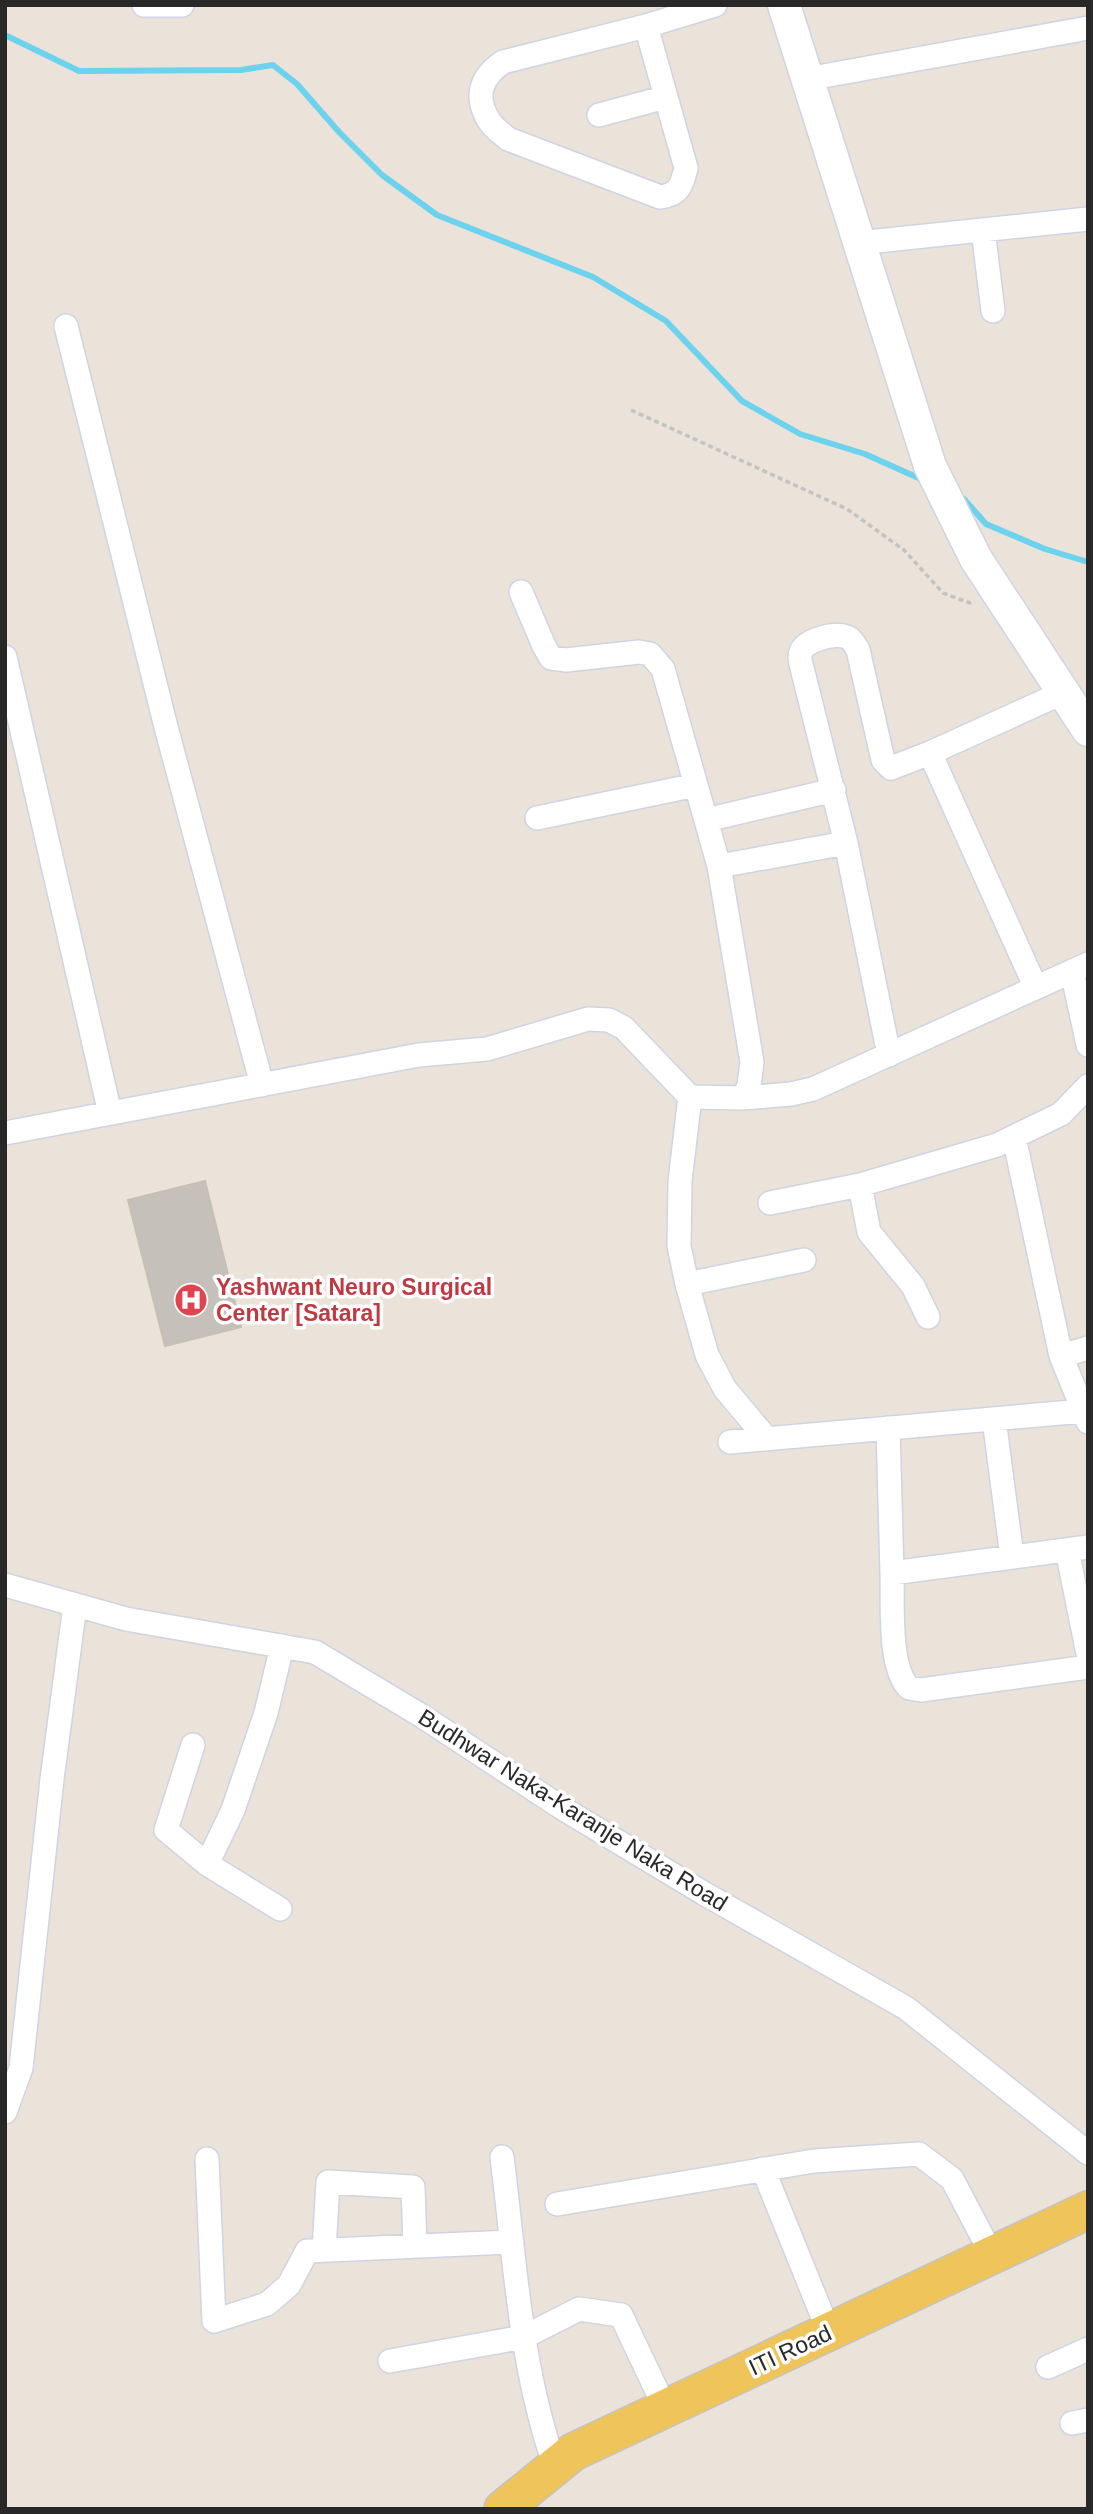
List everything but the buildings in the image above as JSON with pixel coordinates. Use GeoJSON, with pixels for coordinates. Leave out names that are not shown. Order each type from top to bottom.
{"type":"FeatureCollection","features":[{"type":"Feature","properties":{"kind":"main road"},"geometry":{"type":"LineString","coordinates":[[784,5],[930,466],[976,559],[1088,730]]}},
{"type":"Feature","properties":{"kind":"main road","name":"ITI Road"},"geometry":{"type":"LineString","coordinates":[[503,2509],[573,2452],[1088,2210]]}},
{"type":"Feature","properties":{"kind":"street"},"geometry":{"type":"LineString","coordinates":[[144,5],[182,5]]}},
{"type":"Feature","properties":{"kind":"street"},"geometry":{"type":"LineString","coordinates":[[646,26],[686,168],[677,192],[660,197],[508,139],[488,121],[481,88],[491,70],[503,62],[646,26],[715,5]]}},
{"type":"Feature","properties":{"kind":"street"},"geometry":{"type":"LineString","coordinates":[[807,79],[1088,28]]}},
{"type":"Feature","properties":{"kind":"street"},"geometry":{"type":"LineString","coordinates":[[599,115],[666,97]]}},
{"type":"Feature","properties":{"kind":"street"},"geometry":{"type":"LineString","coordinates":[[858,243],[1088,219]]}},
{"type":"Feature","properties":{"kind":"street"},"geometry":{"type":"LineString","coordinates":[[983,230],[993,311]]}},
{"type":"Feature","properties":{"kind":"street"},"geometry":{"type":"LineString","coordinates":[[66,326],[166,727],[262,1085]]}},
{"type":"Feature","properties":{"kind":"street"},"geometry":{"type":"LineString","coordinates":[[521,593],[551,658],[566,660],[639,652],[650,654],[663,669],[719,866],[752,1062],[749,1086],[743,1098]]}},
{"type":"Feature","properties":{"kind":"street"},"geometry":{"type":"LineString","coordinates":[[889,1055],[846,843],[801,664],[802,649],[808,644],[834,635],[848,637],[853,642],[858,650],[883,760],[888,767],[894,768],[930,753],[1062,693]]}},
{"type":"Feature","properties":{"kind":"street"},"geometry":{"type":"LineString","coordinates":[[5,657],[110,1113]]}},
{"type":"Feature","properties":{"kind":"street"},"geometry":{"type":"LineString","coordinates":[[930,753],[1035,986]]}},
{"type":"Feature","properties":{"kind":"street"},"geometry":{"type":"LineString","coordinates":[[537,818],[696,785]]}},
{"type":"Feature","properties":{"kind":"street"},"geometry":{"type":"LineString","coordinates":[[706,820],[834,790]]}},
{"type":"Feature","properties":{"kind":"street"},"geometry":{"type":"LineString","coordinates":[[719,866],[846,843]]}},
{"type":"Feature","properties":{"kind":"street"},"geometry":{"type":"LineString","coordinates":[[5,1133],[419,1055],[487,1049],[588,1019],[609,1020],[624,1028],[690,1097],[743,1098],[791,1094],[813,1089],[1080,967],[1088,1045]]}},
{"type":"Feature","properties":{"kind":"street"},"geometry":{"type":"LineString","coordinates":[[770,1203],[860,1185],[997,1145],[1061,1114],[1088,1086]]}},
{"type":"Feature","properties":{"kind":"street"},"geometry":{"type":"LineString","coordinates":[[690,1097],[680,1181],[679,1246],[687,1284],[707,1355],[725,1389],[767,1439]]}},
{"type":"Feature","properties":{"kind":"street"},"geometry":{"type":"LineString","coordinates":[[730,1442],[994,1419],[1085,1417],[1061,1356],[1014,1137]]}},
{"type":"Feature","properties":{"kind":"street"},"geometry":{"type":"LineString","coordinates":[[860,1185],[869,1232],[913,1286],[928,1318]]}},
{"type":"Feature","properties":{"kind":"street"},"geometry":{"type":"LineString","coordinates":[[687,1284],[804,1260]]}},
{"type":"Feature","properties":{"kind":"street"},"geometry":{"type":"LineString","coordinates":[[1061,1356],[1088,1348]]}},
{"type":"Feature","properties":{"kind":"street"},"geometry":{"type":"LineString","coordinates":[[994,1419],[1012,1557]]}},
{"type":"Feature","properties":{"kind":"street"},"geometry":{"type":"LineString","coordinates":[[888,1428],[896,1658],[899,1673],[909,1688],[921,1690],[1088,1667]]}},
{"type":"Feature","properties":{"kind":"street"},"geometry":{"type":"LineString","coordinates":[[892,1573],[1077,1548],[1088,1654]]}},
{"type":"Feature","properties":{"kind":"street","name":"Budhwar Naka-Karanje Naka Road"},"geometry":{"type":"LineString","coordinates":[[5,1585],[126,1619],[315,1652],[422,1716],[574,1816],[906,2008],[1088,2153]]}},
{"type":"Feature","properties":{"kind":"street"},"geometry":{"type":"LineString","coordinates":[[5,2112],[20,2068],[52,1779],[75,1605]]}},
{"type":"Feature","properties":{"kind":"street"},"geometry":{"type":"LineString","coordinates":[[207,1864],[233,1810],[254,1750],[282,1646]]}},
{"type":"Feature","properties":{"kind":"street"},"geometry":{"type":"LineString","coordinates":[[193,1745],[166,1830],[207,1864],[280,1909]]}},
{"type":"Feature","properties":{"kind":"street"},"geometry":{"type":"LineString","coordinates":[[557,2204],[814,2161],[919,2154],[952,2179],[992,2255]]}},
{"type":"Feature","properties":{"kind":"street"},"geometry":{"type":"LineString","coordinates":[[502,2157],[524,2337],[546,2474]]}},
{"type":"Feature","properties":{"kind":"street"},"geometry":{"type":"LineString","coordinates":[[207,2159],[214,2321],[267,2304],[289,2286],[307,2251],[512,2242]]}},
{"type":"Feature","properties":{"kind":"street"},"geometry":{"type":"LineString","coordinates":[[762,2169],[829,2332]]}},
{"type":"Feature","properties":{"kind":"street"},"geometry":{"type":"LineString","coordinates":[[324,2250],[328,2182],[413,2187],[415,2246]]}},
{"type":"Feature","properties":{"kind":"street"},"geometry":{"type":"LineString","coordinates":[[390,2361],[524,2337],[579,2309],[621,2315],[666,2409]]}},
{"type":"Feature","properties":{"kind":"street"},"geometry":{"type":"LineString","coordinates":[[1048,2367],[1088,2348]]}},
{"type":"Feature","properties":{"kind":"path"},"geometry":{"type":"LineString","coordinates":[[631,410],[847,509],[904,550],[943,593],[970,603],[1001,597]]}},
{"type":"Feature","properties":{"kind":"waterway"},"geometry":{"type":"LineString","coordinates":[[5,35],[79,71],[241,70],[273,65],[297,84],[382,175],[437,215],[593,277],[666,321],[742,401],[800,434],[865,454],[923,480]]}},
{"type":"Feature","properties":{"kind":"waterway"},"geometry":{"type":"LineString","coordinates":[[958,496],[964,499],[986,524],[1045,549],[1088,562]]}},
{"type":"Feature","properties":{"kind":"place","name":"Yashwant Neuro Surgical Center [Satara]"},"geometry":{"type":"Point","coordinates":[191,1300]}}]}
